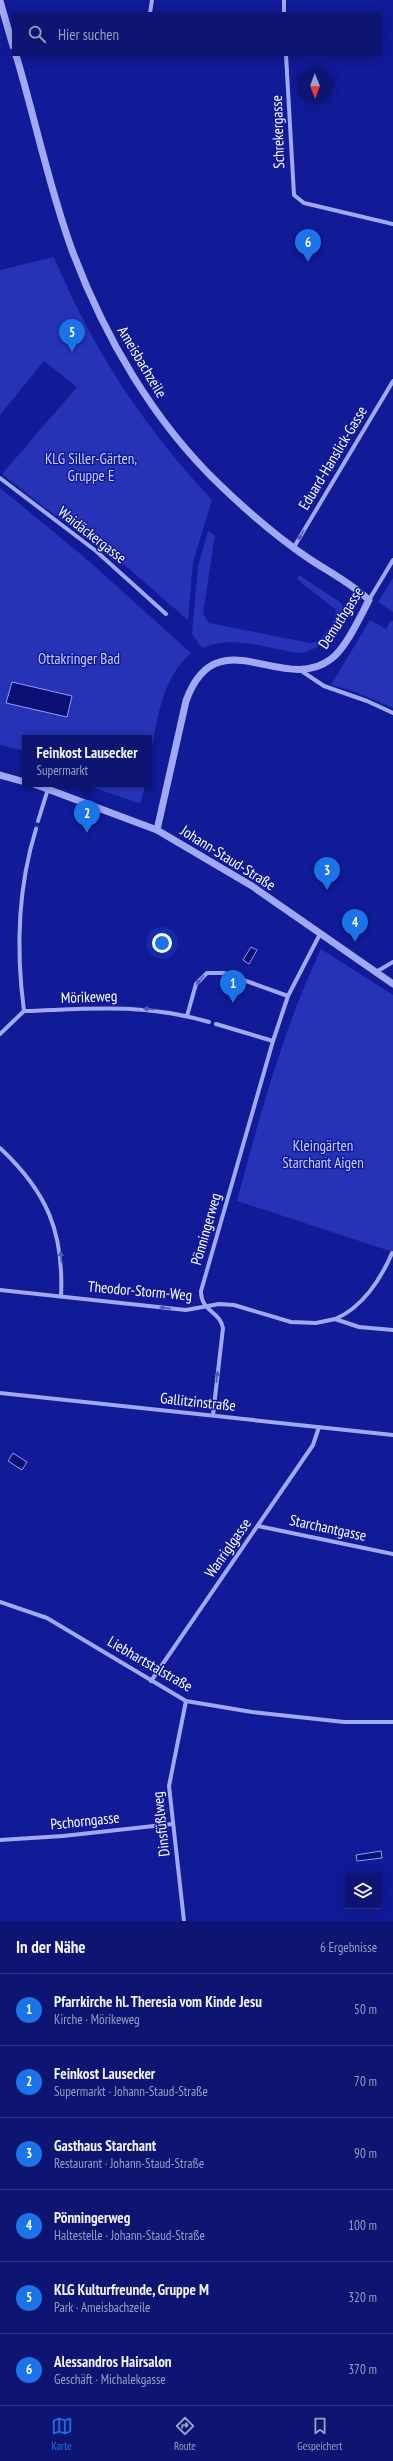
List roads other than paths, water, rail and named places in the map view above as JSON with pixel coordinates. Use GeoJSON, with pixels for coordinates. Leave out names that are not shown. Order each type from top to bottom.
{"type":"FeatureCollection","features":[{"type":"Feature","properties":{"kind":"street"},"geometry":{"type":"LineString","coordinates":[[150,12],[152,0]]}},
{"type":"Feature","properties":{"kind":"street"},"geometry":{"type":"LineString","coordinates":[[284,0],[284,12]]}},
{"type":"Feature","properties":{"kind":"street"},"geometry":{"type":"LineString","coordinates":[[0,1],[12,43]]}},
{"type":"Feature","properties":{"kind":"street","name":"Ameisbachzeile"},"geometry":{"type":"LineString","coordinates":[[16,56],[71,248],[94,304],[119,353],[176,436],[225,490],[294,547],[356,588],[369,600]]}},
{"type":"Feature","properties":{"kind":"street","name":"Schrekergasse"},"geometry":{"type":"LineString","coordinates":[[286,56],[291,130],[292,190],[298,200],[304,203],[393,224]]}},
{"type":"Feature","properties":{"kind":"street","name":"Eduard-Hanslick-Gasse"},"geometry":{"type":"LineString","coordinates":[[294,547],[393,381]]}},
{"type":"Feature","properties":{"kind":"street","name":"Waidäckergasse"},"geometry":{"type":"LineString","coordinates":[[0,478],[96,551],[166,614]]}},
{"type":"Feature","properties":{"kind":"street","name":"Demuthgasse"},"geometry":{"type":"LineString","coordinates":[[157,830],[186,701],[191,687],[198,677],[211,667],[233,660],[250,660],[300,670],[317,667],[337,654],[393,560]]}},
{"type":"Feature","properties":{"kind":"street"},"geometry":{"type":"LineString","coordinates":[[300,670],[324,686],[367,701],[393,713]]}},
{"type":"Feature","properties":{"kind":"street"},"geometry":{"type":"LineString","coordinates":[[0,775],[22,781]]}},
{"type":"Feature","properties":{"kind":"street","name":"Johann-Staud-Straße"},"geometry":{"type":"LineString","coordinates":[[44,787],[157,830],[252,886],[393,984]]}},
{"type":"Feature","properties":{"kind":"street"},"geometry":{"type":"LineString","coordinates":[[38,821],[48,788]]}},
{"type":"Feature","properties":{"kind":"street"},"geometry":{"type":"LineString","coordinates":[[0,1034],[24,1011],[19,943],[22,900],[29,849],[36,829]]}},
{"type":"Feature","properties":{"kind":"street","name":"Pönningerweg"},"geometry":{"type":"LineString","coordinates":[[204,1306],[201,1291],[273,1041],[288,996],[320,934]]}},
{"type":"Feature","properties":{"kind":"street"},"geometry":{"type":"LineString","coordinates":[[376,972],[393,962]]}},
{"type":"Feature","properties":{"kind":"street"},"geometry":{"type":"LineString","coordinates":[[187,1016],[196,984],[206,973],[224,973],[288,996]]}},
{"type":"Feature","properties":{"kind":"street","name":"Mörikeweg"},"geometry":{"type":"LineString","coordinates":[[24,1011],[132,1008],[187,1016],[209,1022]]}},
{"type":"Feature","properties":{"kind":"street"},"geometry":{"type":"LineString","coordinates":[[216,1024],[273,1041]]}},
{"type":"Feature","properties":{"kind":"street"},"geometry":{"type":"LineString","coordinates":[[0,1148],[26,1176],[39,1193],[48,1213],[60,1252],[61,1296]]}},
{"type":"Feature","properties":{"kind":"street"},"geometry":{"type":"LineString","coordinates":[[335,1319],[345,1315],[366,1295],[387,1265],[392,1253]]}},
{"type":"Feature","properties":{"kind":"street","name":"Theodor-Storm-Weg"},"geometry":{"type":"LineString","coordinates":[[0,1290],[186,1310],[204,1306],[234,1304],[302,1323],[335,1319],[359,1327],[393,1330]]}},
{"type":"Feature","properties":{"kind":"street"},"geometry":{"type":"LineString","coordinates":[[204,1306],[222,1322],[223,1328],[212,1415]]}},
{"type":"Feature","properties":{"kind":"street","name":"Gallitzinstraße"},"geometry":{"type":"LineString","coordinates":[[0,1393],[393,1435]]}},
{"type":"Feature","properties":{"kind":"street","name":"Wanriglgasse"},"geometry":{"type":"LineString","coordinates":[[151,1681],[313,1445],[319,1427]]}},
{"type":"Feature","properties":{"kind":"street","name":"Starchantgasse"},"geometry":{"type":"LineString","coordinates":[[258,1526],[393,1554]]}},
{"type":"Feature","properties":{"kind":"street","name":"Liebhartstalstraße"},"geometry":{"type":"LineString","coordinates":[[0,1602],[47,1618],[186,1701],[267,1714],[344,1722],[393,1722]]}},
{"type":"Feature","properties":{"kind":"street","name":"Dinsfüßlweg"},"geometry":{"type":"LineString","coordinates":[[184,1921],[168,1786],[186,1701]]}},
{"type":"Feature","properties":{"kind":"street","name":"Pschorngasse"},"geometry":{"type":"LineString","coordinates":[[0,1840],[63,1836],[172,1824]]}},
{"type":"Feature","properties":{"kind":"tunnel"},"geometry":{"type":"LineString","coordinates":[[36,829],[38,821]]}},
{"type":"Feature","properties":{"kind":"place","name":"Alessandros Hairsalon"},"geometry":{"type":"Point","coordinates":[308,262]}},
{"type":"Feature","properties":{"kind":"place","name":"KLG Kulturfreunde, Gruppe M"},"geometry":{"type":"Point","coordinates":[72,352]}},
{"type":"Feature","properties":{"kind":"place","name":"Feinkost Lausecker"},"geometry":{"type":"Point","coordinates":[87,833]}},
{"type":"Feature","properties":{"kind":"place","name":"Gasthaus Starchant"},"geometry":{"type":"Point","coordinates":[327,890]}},
{"type":"Feature","properties":{"kind":"place","name":"Pönningerweg"},"geometry":{"type":"Point","coordinates":[355,942]}},
{"type":"Feature","properties":{"kind":"place","name":"Pfarrkirche hl. Theresia vom Kinde Jesu"},"geometry":{"type":"Point","coordinates":[233,1003]}},
{"type":"Feature","properties":{"kind":"park label","name":"KLG Siller-Gärten, Gruppe E"},"geometry":{"type":"Point","coordinates":[91,468]}},
{"type":"Feature","properties":{"kind":"park label","name":"Ottakringer Bad"},"geometry":{"type":"Point","coordinates":[79,659]}},
{"type":"Feature","properties":{"kind":"park label","name":"Kleingärten Starchant Aigen"},"geometry":{"type":"Point","coordinates":[323,1154]}}]}
